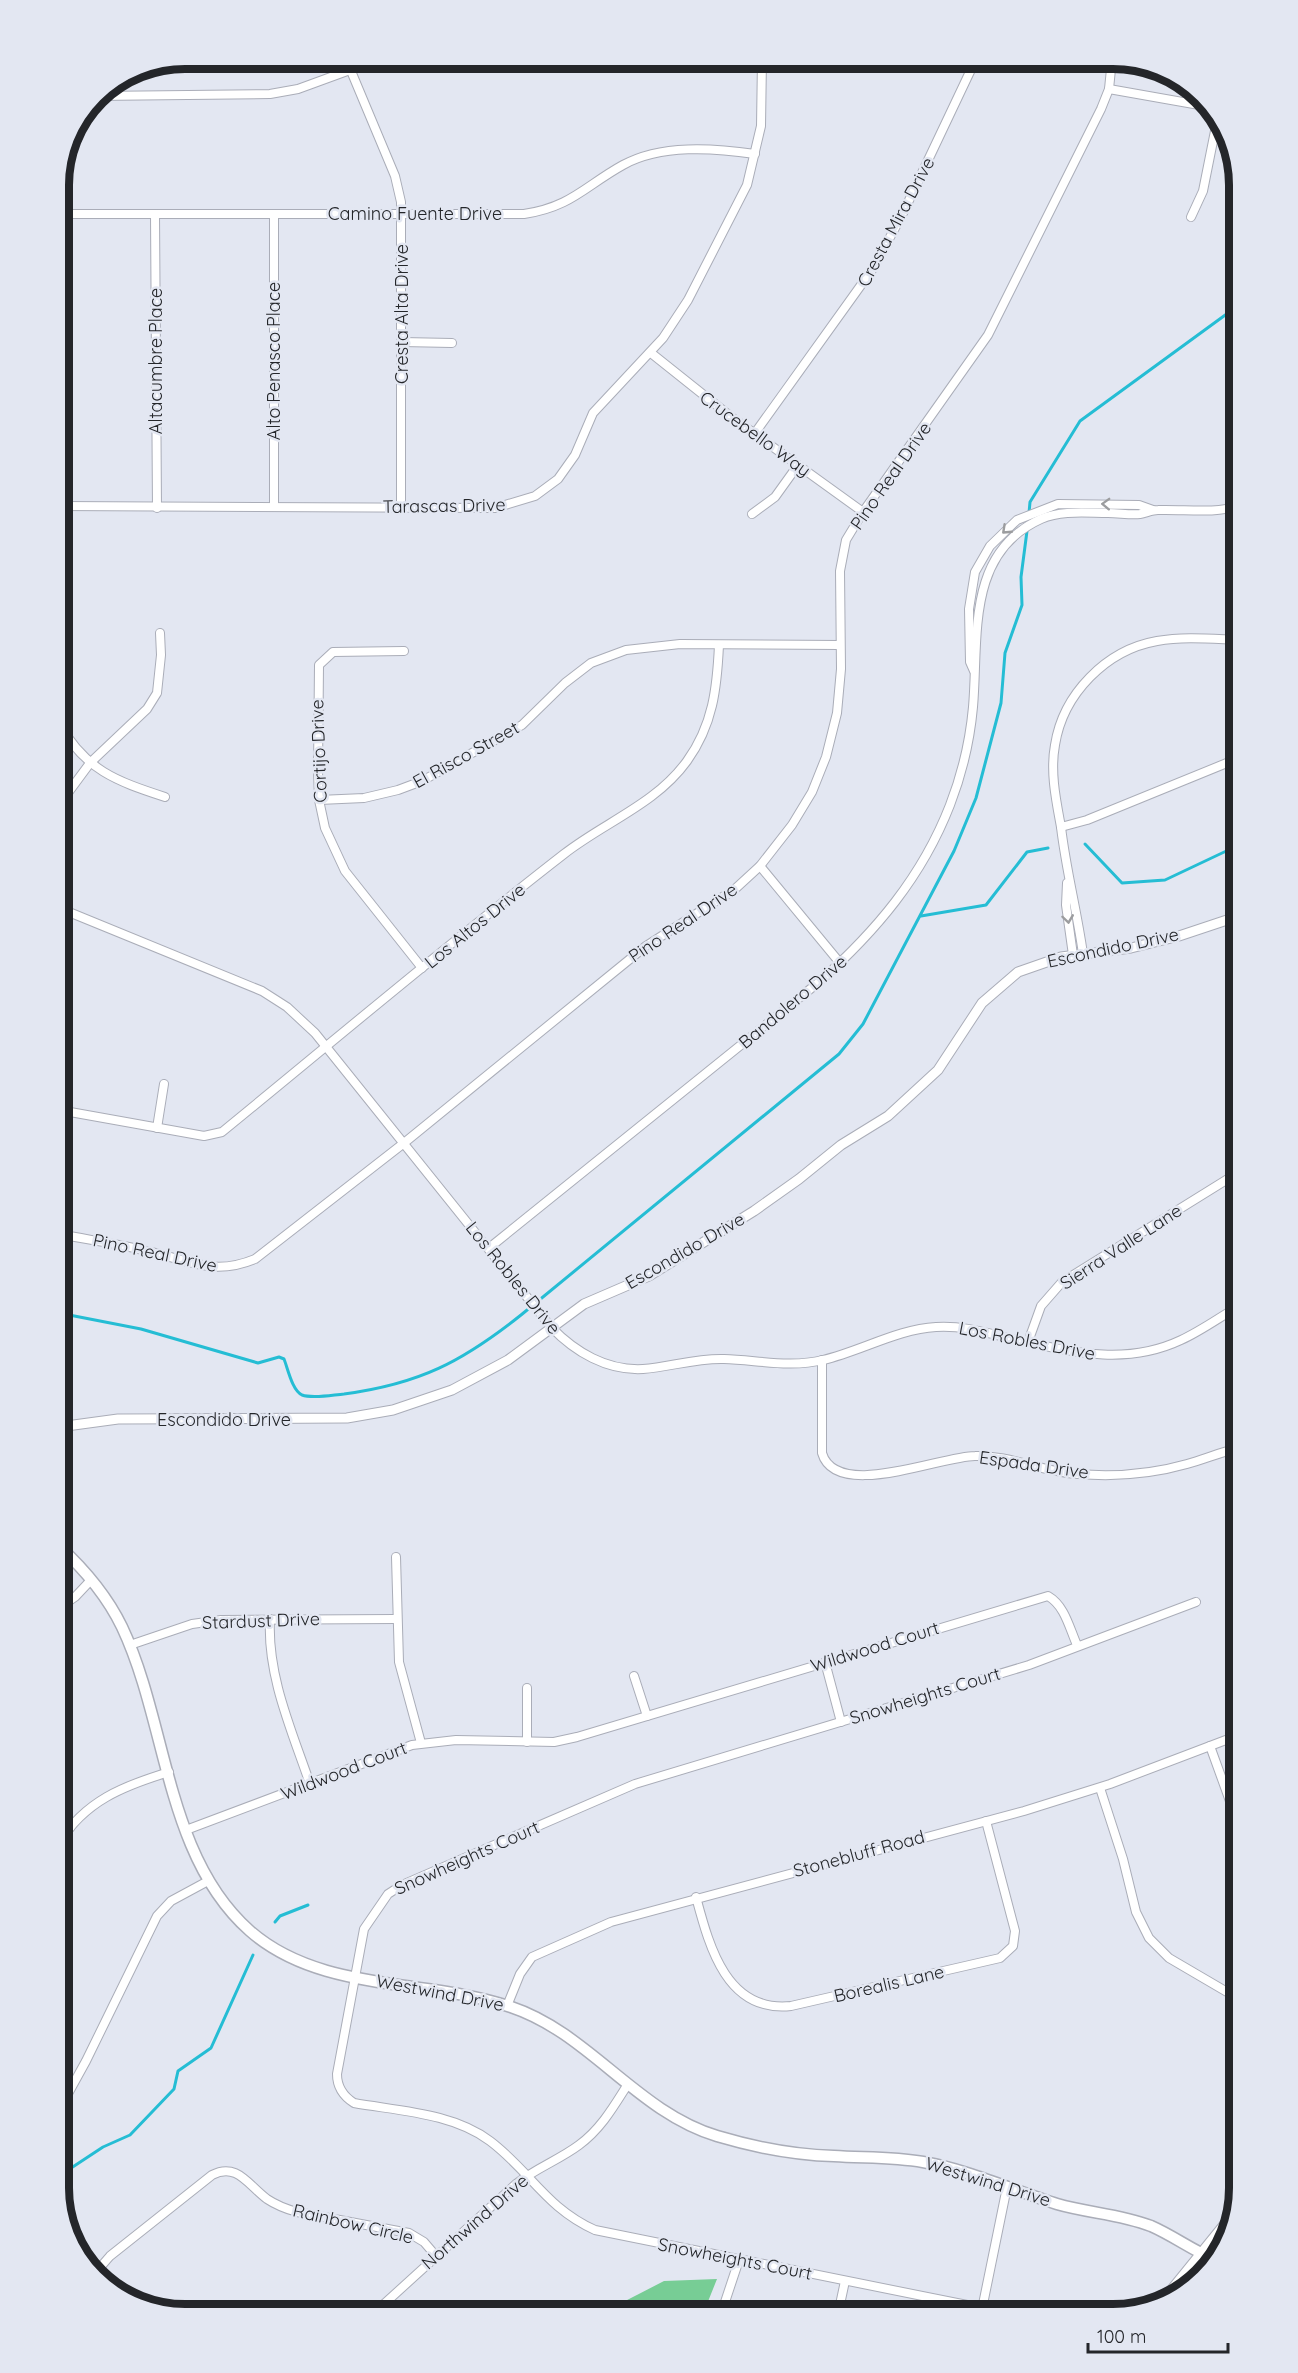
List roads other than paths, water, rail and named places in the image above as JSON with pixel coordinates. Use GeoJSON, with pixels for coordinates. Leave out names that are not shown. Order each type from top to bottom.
{"type":"FeatureCollection","features":[{"type":"Feature","properties":{"kind":"main road","name":"Westwind Drive"},"geometry":{"type":"LineString","coordinates":[[69,1557],[91,1580],[113,1611],[130,1645],[186,1830],[208,1881],[233,1914],[267,1943],[304,1963],[356,1976],[507,2006],[553,2027],[667,2113],[720,2137],[797,2153],[917,2161],[970,2173],[1063,2205],[1135,2220],[1169,2234],[1205,2257]]}},
{"type":"Feature","properties":{"kind":"main road"},"geometry":{"type":"LineString","coordinates":[[1200,2255],[1202,2262]]}},
{"type":"Feature","properties":{"kind":"street","name":"Tarascas Drive"},"geometry":{"type":"LineString","coordinates":[[69,506],[495,508],[519,503],[535,496],[568,468],[593,413],[651,353],[688,300],[747,185],[761,126],[762,69]]}},
{"type":"Feature","properties":{"kind":"street","name":"Cresta Mira Drive"},"geometry":{"type":"LineString","coordinates":[[754,433],[874,267],[903,213],[971,69]]}},
{"type":"Feature","properties":{"kind":"street","name":"Pino Real Drive"},"geometry":{"type":"LineString","coordinates":[[69,1236],[151,1252],[202,1267],[227,1268],[243,1264],[263,1254],[404,1143],[628,959],[668,931],[719,901],[760,866],[805,805],[826,757],[838,702],[840,583],[843,551],[863,512],[971,362],[1000,315],[1096,121],[1109,89],[1111,69]]}},
{"type":"Feature","properties":{"kind":"street"},"geometry":{"type":"LineString","coordinates":[[112,96],[270,94],[297,89],[350,70]]}},
{"type":"Feature","properties":{"kind":"street","name":"Cresta Alta Drive"},"geometry":{"type":"LineString","coordinates":[[350,70],[395,176],[402,214],[401,508]]}},
{"type":"Feature","properties":{"kind":"street"},"geometry":{"type":"LineString","coordinates":[[1109,89],[1196,104]]}},
{"type":"Feature","properties":{"kind":"street"},"geometry":{"type":"LineString","coordinates":[[1191,217],[1203,191],[1215,131]]}},
{"type":"Feature","properties":{"kind":"street","name":"Camino Fuente Drive"},"geometry":{"type":"LineString","coordinates":[[69,214],[524,214],[543,211],[571,201],[624,164],[654,154],[731,150],[755,154]]}},
{"type":"Feature","properties":{"kind":"street","name":"Altacumbre Place"},"geometry":{"type":"LineString","coordinates":[[155,214],[157,507]]}},
{"type":"Feature","properties":{"kind":"street","name":"Alto Penasco Place"},"geometry":{"type":"LineString","coordinates":[[274,214],[274,507]]}},
{"type":"Feature","properties":{"kind":"street"},"geometry":{"type":"LineString","coordinates":[[402,342],[452,343]]}},
{"type":"Feature","properties":{"kind":"street","name":"Crucebello Way"},"geometry":{"type":"LineString","coordinates":[[651,353],[684,382],[863,512]]}},
{"type":"Feature","properties":{"kind":"street"},"geometry":{"type":"LineString","coordinates":[[752,514],[775,497],[798,465]]}},
{"type":"Feature","properties":{"kind":"street","name":"Bandolero Drive"},"geometry":{"type":"LineString","coordinates":[[975,671],[970,662],[972,582],[982,558],[1017,520],[1058,504],[1139,505],[1154,510]]}},
{"type":"Feature","properties":{"kind":"street","name":"Bandolero Drive"},"geometry":{"type":"LineString","coordinates":[[489,1248],[840,963],[896,903],[930,849],[950,805],[965,754],[973,709],[976,627],[982,588],[994,559],[1015,536],[1043,518],[1066,513],[1140,514],[1154,510],[1217,510],[1229,508]]}},
{"type":"Feature","properties":{"kind":"street"},"geometry":{"type":"LineString","coordinates":[[69,792],[90,764],[147,708],[157,693],[161,655],[160,633]]}},
{"type":"Feature","properties":{"kind":"street"},"geometry":{"type":"LineString","coordinates":[[1078,955],[1075,900],[1068,882],[1054,783],[1055,745],[1065,712],[1084,682],[1104,664],[1127,651],[1148,644],[1181,639],[1229,639]]}},
{"type":"Feature","properties":{"kind":"street","name":"Los Altos Drive"},"geometry":{"type":"LineString","coordinates":[[69,1112],[204,1136],[217,1134],[567,852],[648,800],[668,784],[695,750],[710,718],[717,684],[719,645]]}},
{"type":"Feature","properties":{"kind":"street","name":"El Risco Street"},"geometry":{"type":"LineString","coordinates":[[319,800],[364,798],[389,793],[439,773],[522,725],[565,683],[601,658],[639,647],[840,645]]}},
{"type":"Feature","properties":{"kind":"street","name":"Cortijo Drive"},"geometry":{"type":"LineString","coordinates":[[404,651],[333,652],[319,665],[317,700],[319,800],[327,836],[345,871],[422,968]]}},
{"type":"Feature","properties":{"kind":"street"},"geometry":{"type":"LineString","coordinates":[[69,739],[75,749],[98,771],[165,797]]}},
{"type":"Feature","properties":{"kind":"street"},"geometry":{"type":"LineString","coordinates":[[1061,827],[1087,820],[1229,762]]}},
{"type":"Feature","properties":{"kind":"street"},"geometry":{"type":"LineString","coordinates":[[760,866],[840,963]]}},
{"type":"Feature","properties":{"kind":"street","name":"Los Robles Drive"},"geometry":{"type":"LineString","coordinates":[[69,912],[262,991],[306,1022],[551,1327],[574,1349],[608,1364],[642,1369],[705,1359],[766,1364],[822,1360],[918,1329],[937,1326],[963,1328],[1093,1355],[1143,1353],[1182,1340],[1229,1312]]}},
{"type":"Feature","properties":{"kind":"street","name":"Escondido Drive"},"geometry":{"type":"LineString","coordinates":[[69,1426],[118,1419],[321,1420],[378,1414],[428,1400],[481,1376],[508,1360],[584,1304],[650,1276],[791,1186],[841,1145],[888,1116],[938,1070],[972,1016],[992,992],[1018,972],[1031,966],[1078,955],[1131,948],[1229,919]]}},
{"type":"Feature","properties":{"kind":"street"},"geometry":{"type":"LineString","coordinates":[[157,1128],[164,1084]]}},
{"type":"Feature","properties":{"kind":"street","name":"Sierra Valle Lane"},"geometry":{"type":"LineString","coordinates":[[1028,1342],[1041,1306],[1062,1282],[1229,1179]]}},
{"type":"Feature","properties":{"kind":"street","name":"Espada Drive"},"geometry":{"type":"LineString","coordinates":[[822,1360],[822,1453],[828,1466],[842,1473],[901,1472],[950,1458],[975,1456],[1077,1474],[1130,1474],[1179,1466],[1229,1451]]}},
{"type":"Feature","properties":{"kind":"street"},"geometry":{"type":"LineString","coordinates":[[396,1557],[399,1662],[421,1743]]}},
{"type":"Feature","properties":{"kind":"street"},"geometry":{"type":"LineString","coordinates":[[69,1601],[91,1580]]}},
{"type":"Feature","properties":{"kind":"street","name":"Wildwood Court"},"geometry":{"type":"LineString","coordinates":[[186,1830],[398,1749],[421,1743],[456,1740],[554,1742],[1048,1596],[1056,1601],[1063,1611],[1077,1645]]}},
{"type":"Feature","properties":{"kind":"street","name":"Snowheights Court"},"geometry":{"type":"LineString","coordinates":[[946,2304],[595,2230],[560,2211],[489,2139],[460,2124],[354,2103],[342,2093],[337,2074],[364,1929],[388,1894],[402,1885],[635,1784],[1029,1665],[1196,1602]]}},
{"type":"Feature","properties":{"kind":"street"},"geometry":{"type":"LineString","coordinates":[[270,1619],[269,1640],[274,1675],[310,1784]]}},
{"type":"Feature","properties":{"kind":"street","name":"Stardust Drive"},"geometry":{"type":"LineString","coordinates":[[130,1645],[192,1624],[221,1620],[396,1619]]}},
{"type":"Feature","properties":{"kind":"street"},"geometry":{"type":"LineString","coordinates":[[825,1662],[841,1722]]}},
{"type":"Feature","properties":{"kind":"street"},"geometry":{"type":"LineString","coordinates":[[634,1676],[647,1716]]}},
{"type":"Feature","properties":{"kind":"street"},"geometry":{"type":"LineString","coordinates":[[526,1742],[527,1688]]}},
{"type":"Feature","properties":{"kind":"street","name":"Stonebluff Road"},"geometry":{"type":"LineString","coordinates":[[507,2006],[520,1974],[538,1953],[619,1919],[986,1821],[1100,1788],[1229,1739]]}},
{"type":"Feature","properties":{"kind":"street"},"geometry":{"type":"LineString","coordinates":[[1210,1746],[1229,1798]]}},
{"type":"Feature","properties":{"kind":"street"},"geometry":{"type":"LineString","coordinates":[[70,1828],[94,1804],[114,1791],[169,1773]]}},
{"type":"Feature","properties":{"kind":"street"},"geometry":{"type":"LineString","coordinates":[[1100,1788],[1114,1827],[1136,1912],[1149,1938],[1169,1958],[1229,1993]]}},
{"type":"Feature","properties":{"kind":"street","name":"Borealis Lane"},"geometry":{"type":"LineString","coordinates":[[696,1897],[713,1954],[721,1968],[749,1997],[769,2006],[791,2006],[1000,1958],[1013,1946],[1015,1931],[986,1821]]}},
{"type":"Feature","properties":{"kind":"street"},"geometry":{"type":"LineString","coordinates":[[69,2089],[113,2008],[157,1916],[171,1901],[208,1881]]}},
{"type":"Feature","properties":{"kind":"street","name":"Northwind Drive"},"geometry":{"type":"LineString","coordinates":[[384,2304],[526,2176],[566,2154],[592,2134],[628,2084]]}},
{"type":"Feature","properties":{"kind":"street","name":"Rainbow Circle"},"geometry":{"type":"LineString","coordinates":[[101,2267],[110,2256],[212,2175],[229,2170],[239,2174],[262,2195],[281,2207],[409,2233],[424,2242],[436,2256]]}},
{"type":"Feature","properties":{"kind":"street"},"geometry":{"type":"LineString","coordinates":[[983,2304],[1007,2187]]}},
{"type":"Feature","properties":{"kind":"street"},"geometry":{"type":"LineString","coordinates":[[1175,2285],[1222,2226]]}},
{"type":"Feature","properties":{"kind":"street"},"geometry":{"type":"LineString","coordinates":[[724,2304],[739,2260]]}},
{"type":"Feature","properties":{"kind":"street"},"geometry":{"type":"LineString","coordinates":[[840,2304],[845,2281]]}},
{"type":"Feature","properties":{"kind":"waterway"},"geometry":{"type":"LineString","coordinates":[[1028,524],[1030,502],[1080,421],[1229,311]]}},
{"type":"Feature","properties":{"kind":"waterway"},"geometry":{"type":"LineString","coordinates":[[69,1315],[141,1329],[258,1363],[279,1357],[284,1359],[293,1384],[299,1392],[302,1395],[317,1397],[371,1390],[417,1377],[459,1358],[521,1315],[839,1054],[863,1024],[954,851],[976,798],[1001,703],[1005,653],[1022,605],[1021,577],[1027,531]]}},
{"type":"Feature","properties":{"kind":"waterway"},"geometry":{"type":"LineString","coordinates":[[1085,844],[1122,883],[1165,880],[1229,850]]}},
{"type":"Feature","properties":{"kind":"waterway"},"geometry":{"type":"LineString","coordinates":[[921,916],[986,905],[1027,852],[1048,848]]}},
{"type":"Feature","properties":{"kind":"waterway"},"geometry":{"type":"LineString","coordinates":[[275,1922],[280,1916],[308,1905]]}},
{"type":"Feature","properties":{"kind":"waterway"},"geometry":{"type":"LineString","coordinates":[[69,2169],[103,2147],[130,2135],[174,2089],[178,2071],[211,2048],[253,1955]]}}]}
